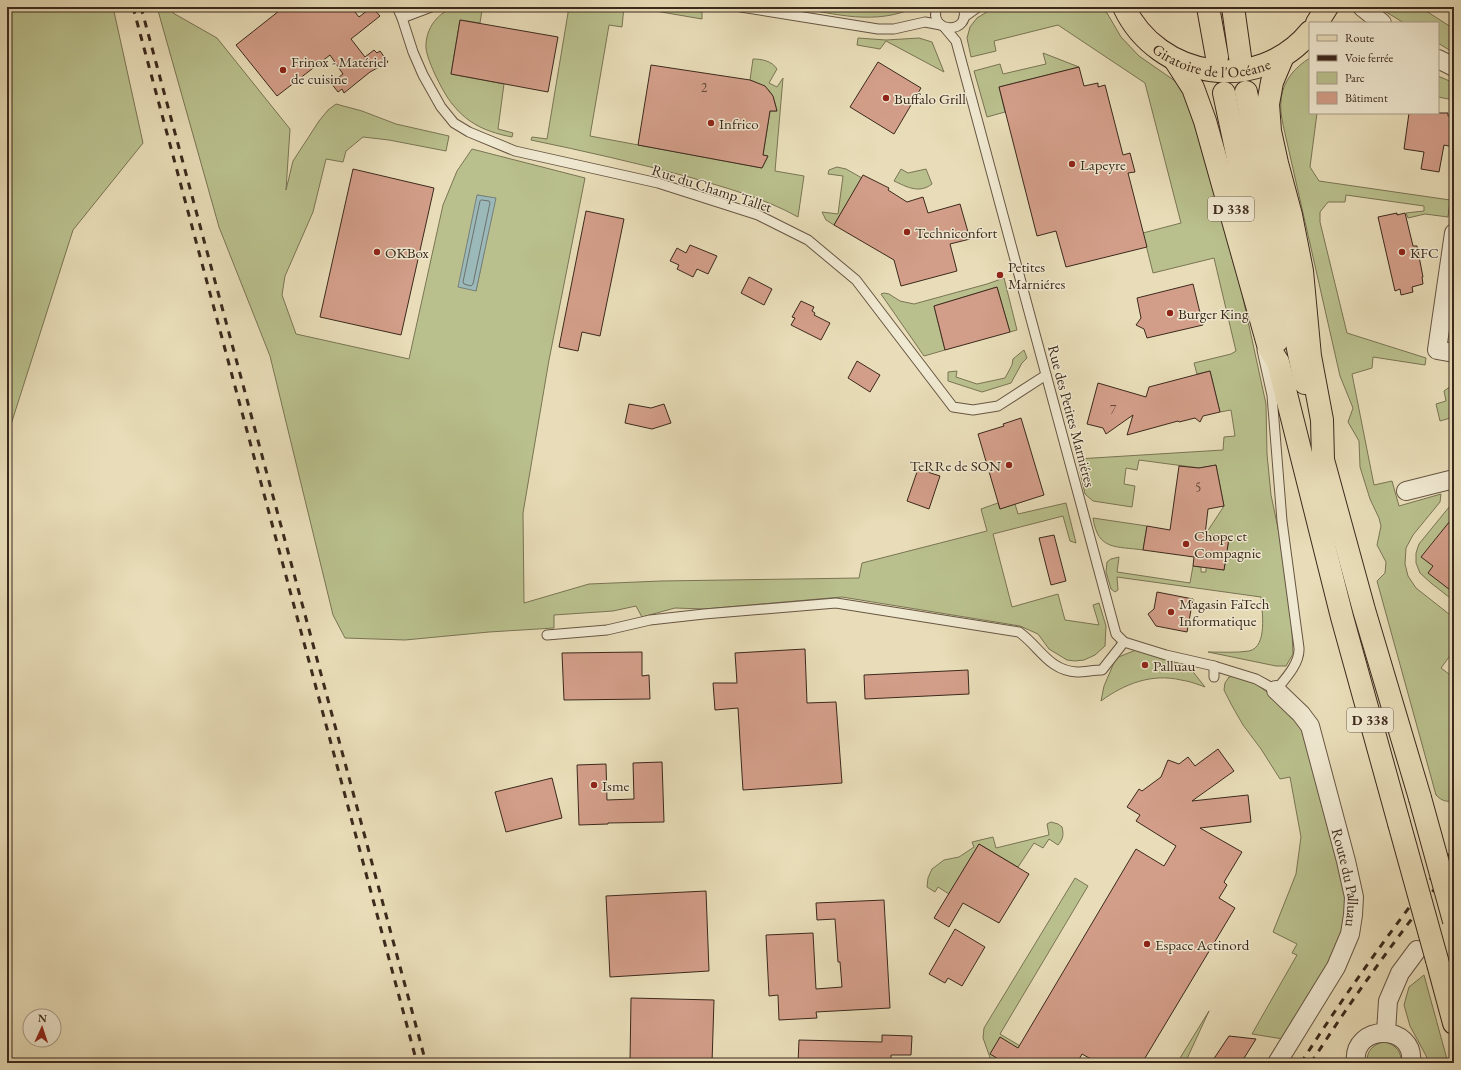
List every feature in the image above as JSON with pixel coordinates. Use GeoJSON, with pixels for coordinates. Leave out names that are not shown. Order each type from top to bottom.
{"type":"FeatureCollection","features":[{"type":"Feature","properties":{"kind":"main road"},"geometry":{"type":"LineString","coordinates":[[1208,7],[1217,57]]}},
{"type":"Feature","properties":{"kind":"main road"},"geometry":{"type":"LineString","coordinates":[[1232,7],[1240,57]]}},
{"type":"Feature","properties":{"kind":"main road","name":"Giratoire de l'Océane"},"geometry":{"type":"LineString","coordinates":[[1317,22],[1326,7]]}},
{"type":"Feature","properties":{"kind":"main road","name":"Giratoire de l'Océane"},"geometry":{"type":"LineString","coordinates":[[1122,8],[1136,28],[1155,47],[1175,60],[1188,66],[1202,69],[1227,71],[1251,68],[1273,61],[1283,56],[1309,35]]}},
{"type":"Feature","properties":{"kind":"main road","name":"D 338"},"geometry":{"type":"LineString","coordinates":[[1283,56],[1270,89],[1268,104],[1270,131],[1291,215],[1302,271],[1310,356],[1322,420],[1323,460]]}},
{"type":"Feature","properties":{"kind":"main road","name":"D 338"},"geometry":{"type":"LineString","coordinates":[[1175,60],[1195,93],[1206,121],[1269,348],[1278,362]]}},
{"type":"Feature","properties":{"kind":"main road","name":"D 338"},"geometry":{"type":"LineString","coordinates":[[1246,92],[1310,407],[1323,460],[1364,610],[1420,798],[1454,921]]}},
{"type":"Feature","properties":{"kind":"main road","name":"D 338"},"geometry":{"type":"LineString","coordinates":[[1224,93],[1277,344],[1278,362],[1342,617],[1454,1023]]}},
{"type":"Feature","properties":{"kind":"street"},"geometry":{"type":"LineString","coordinates":[[1362,7],[1381,22]]}},
{"type":"Feature","properties":{"kind":"street"},"geometry":{"type":"LineString","coordinates":[[1439,60],[1454,68]]}},
{"type":"Feature","properties":{"kind":"street"},"geometry":{"type":"LineString","coordinates":[[1454,233],[1437,350],[1454,353]]}},
{"type":"Feature","properties":{"kind":"street"},"geometry":{"type":"LineString","coordinates":[[1406,491],[1454,479]]}},
{"type":"Feature","properties":{"kind":"street","name":"Route du Palluau"},"geometry":{"type":"LineString","coordinates":[[1276,690],[1302,714],[1310,726],[1346,861],[1354,897],[1350,934],[1336,967],[1277,1063]]}},
{"type":"Feature","properties":{"kind":"street"},"geometry":{"type":"LineString","coordinates":[[1386,1032],[1388,1001],[1400,973],[1417,950]]}},
{"type":"Feature","properties":{"kind":"street"},"geometry":{"type":"LineString","coordinates":[[1356,1063],[1357,1050],[1362,1042],[1369,1036],[1386,1032],[1394,1034],[1407,1044],[1410,1052],[1411,1063]]}},
{"type":"Feature","properties":{"kind":"lane","name":"Rue du Champ Tallet"},"geometry":{"type":"LineString","coordinates":[[397,7],[423,75],[441,107],[454,124],[469,132],[515,151],[658,183],[758,215],[808,240],[856,280],[953,407],[973,410],[998,406],[1046,375]]}},
{"type":"Feature","properties":{"kind":"lane"},"geometry":{"type":"LineString","coordinates":[[402,18],[431,7]]}},
{"type":"Feature","properties":{"kind":"lane"},"geometry":{"type":"LineString","coordinates":[[741,7],[878,29],[894,29],[925,22],[955,28],[978,7]]}},
{"type":"Feature","properties":{"kind":"lane","name":"Rue des Petites Marniéres"},"geometry":{"type":"LineString","coordinates":[[956,41],[962,21],[963,7]]}},
{"type":"Feature","properties":{"kind":"lane"},"geometry":{"type":"LineString","coordinates":[[925,22],[936,10]]}},
{"type":"Feature","properties":{"kind":"lane","name":"Rue des Petites Marniéres"},"geometry":{"type":"LineString","coordinates":[[936,10],[937,22],[943,26],[956,41],[1116,634],[1124,642]]}},
{"type":"Feature","properties":{"kind":"lane"},"geometry":{"type":"LineString","coordinates":[[1281,268],[1297,246]]}},
{"type":"Feature","properties":{"kind":"lane"},"geometry":{"type":"LineString","coordinates":[[547,636],[607,630],[650,620],[836,603],[1018,632],[1028,638],[1050,663],[1064,670],[1077,672],[1102,670],[1124,642],[1256,679],[1276,690],[1300,656],[1282,521],[1272,394],[1250,299],[1242,248]]}},
{"type":"Feature","properties":{"kind":"lane"},"geometry":{"type":"LineString","coordinates":[[1214,666],[1214,677]]}},
{"type":"Feature","properties":{"kind":"green space"},"geometry":{"type":"Polygon","coordinates":[[[7,7],[113,7],[143,143],[73,230],[7,437],[7,7]]]}},
{"type":"Feature","properties":{"kind":"green space"},"geometry":{"type":"Polygon","coordinates":[[[157,7],[171,7],[173,13],[217,38],[290,129],[286,190],[293,161],[319,121],[328,110],[336,104],[362,111],[396,124],[449,136],[446,151],[389,140],[363,137],[346,151],[343,162],[326,159],[313,212],[285,276],[282,295],[296,334],[409,359],[443,205],[457,171],[472,149],[585,178],[549,360],[523,513],[524,603],[589,584],[661,581],[859,578],[862,563],[987,531],[981,509],[998,503],[1000,509],[1015,504],[1018,514],[1066,503],[1076,543],[1070,541],[1063,516],[993,534],[1012,607],[1058,594],[1065,620],[1099,625],[1093,605],[1099,603],[1106,626],[1105,646],[1095,655],[1084,660],[1067,660],[1049,649],[1038,634],[1020,626],[842,597],[704,609],[675,608],[642,617],[636,606],[613,611],[554,615],[554,628],[489,632],[405,640],[345,638],[333,615],[270,356],[219,227],[157,7]],[[478,195],[476,291],[495,199],[478,195]]]}},
{"type":"Feature","properties":{"kind":"green space"},"geometry":{"type":"Polygon","coordinates":[[[457,7],[489,7],[482,10],[480,23],[460,20],[451,74],[504,84],[498,129],[513,133],[512,137],[485,129],[466,118],[450,101],[433,70],[426,48],[426,41],[430,28],[444,12],[457,7]]]}},
{"type":"Feature","properties":{"kind":"green space"},"geometry":{"type":"Polygon","coordinates":[[[569,7],[624,7],[622,27],[609,25],[590,136],[762,168],[768,156],[763,155],[770,111],[777,111],[772,94],[762,85],[750,80],[753,59],[760,59],[775,66],[777,69],[769,83],[777,87],[783,78],[775,171],[804,176],[798,217],[772,204],[731,189],[610,157],[531,140],[532,137],[547,139],[569,7]]]}},
{"type":"Feature","properties":{"kind":"green space"},"geometry":{"type":"Polygon","coordinates":[[[632,7],[670,7],[702,12],[702,19],[632,7]]]}},
{"type":"Feature","properties":{"kind":"green space"},"geometry":{"type":"Polygon","coordinates":[[[794,7],[847,7],[868,11],[884,7],[916,7],[901,13],[886,16],[855,17],[794,7]]]}},
{"type":"Feature","properties":{"kind":"green space"},"geometry":{"type":"Polygon","coordinates":[[[1008,7],[1098,7],[1107,13],[1121,37],[1139,56],[1175,81],[1184,93],[1189,105],[1241,289],[1266,404],[1267,454],[1271,495],[1282,547],[1291,610],[1293,654],[1286,666],[1276,666],[1208,652],[1244,652],[1255,648],[1259,643],[1262,628],[1263,619],[1261,597],[1117,577],[1118,590],[1115,592],[1111,589],[1106,572],[1107,562],[1111,559],[1119,557],[1117,572],[1190,583],[1193,566],[1201,567],[1201,572],[1206,572],[1206,567],[1224,570],[1229,539],[1205,535],[1224,506],[1216,465],[1199,468],[1139,460],[1137,470],[1126,468],[1124,484],[1135,486],[1132,507],[1093,501],[1085,494],[1077,459],[1223,450],[1224,437],[1235,436],[1231,410],[1220,412],[1210,371],[1197,374],[1194,363],[1231,354],[1236,351],[1214,258],[1153,273],[1143,233],[1181,223],[1145,83],[1058,25],[994,41],[996,51],[971,57],[967,38],[970,27],[977,18],[990,10],[1008,7]]]}},
{"type":"Feature","properties":{"kind":"green space"},"geometry":{"type":"Polygon","coordinates":[[[1378,7],[1420,7],[1454,29],[1454,53],[1439,44],[1439,22],[1402,22],[1378,7]]]}},
{"type":"Feature","properties":{"kind":"green space"},"geometry":{"type":"Polygon","coordinates":[[[858,38],[886,40],[919,38],[932,42],[944,72],[886,41],[880,49],[857,45],[858,38]]]}},
{"type":"Feature","properties":{"kind":"green space"},"geometry":{"type":"Polygon","coordinates":[[[1043,53],[1079,67],[999,87],[1005,112],[987,117],[974,71],[1000,64],[1003,74],[1046,64],[1043,53]]]}},
{"type":"Feature","properties":{"kind":"green space"},"geometry":{"type":"Polygon","coordinates":[[[1309,59],[1309,114],[1317,114],[1310,167],[1319,181],[1450,200],[1448,217],[1425,214],[1408,218],[1406,213],[1424,211],[1424,206],[1346,195],[1345,202],[1328,202],[1320,212],[1320,222],[1347,333],[1426,358],[1425,365],[1373,357],[1372,368],[1352,374],[1374,485],[1392,481],[1399,506],[1441,494],[1440,502],[1413,535],[1406,548],[1405,564],[1408,576],[1416,588],[1454,618],[1454,650],[1441,668],[1454,678],[1454,801],[1444,801],[1436,795],[1377,581],[1385,573],[1386,562],[1377,545],[1381,526],[1370,499],[1360,467],[1359,441],[1348,422],[1353,408],[1340,376],[1283,122],[1281,104],[1284,88],[1290,76],[1309,59]]]}},
{"type":"Feature","properties":{"kind":"green space"},"geometry":{"type":"Polygon","coordinates":[[[1439,76],[1454,83],[1454,100],[1439,97],[1439,76]]]}},
{"type":"Feature","properties":{"kind":"green space"},"geometry":{"type":"Polygon","coordinates":[[[837,167],[846,169],[862,178],[834,225],[826,220],[822,212],[838,214],[843,176],[828,174],[829,170],[837,167]]]}},
{"type":"Feature","properties":{"kind":"green space"},"geometry":{"type":"Polygon","coordinates":[[[901,169],[908,173],[926,169],[932,184],[922,189],[918,189],[908,187],[894,181],[901,169]]]}},
{"type":"Feature","properties":{"kind":"green space"},"geometry":{"type":"Polygon","coordinates":[[[1004,278],[1017,330],[1010,332],[997,287],[934,306],[945,350],[924,356],[881,294],[889,294],[900,301],[914,304],[1004,278]]]}},
{"type":"Feature","properties":{"kind":"green space"},"geometry":{"type":"Polygon","coordinates":[[[1024,350],[1027,358],[1022,363],[1011,383],[982,392],[948,381],[948,372],[957,371],[956,377],[977,384],[1005,378],[1012,365],[1013,359],[1024,350]]]}},
{"type":"Feature","properties":{"kind":"green space"},"geometry":{"type":"Polygon","coordinates":[[[1454,384],[1454,417],[1440,421],[1436,404],[1446,401],[1444,391],[1454,384]]]}},
{"type":"Feature","properties":{"kind":"green space"},"geometry":{"type":"Polygon","coordinates":[[[1454,501],[1454,601],[1420,573],[1416,563],[1416,553],[1419,544],[1454,501]]]}},
{"type":"Feature","properties":{"kind":"green space"},"geometry":{"type":"Polygon","coordinates":[[[1093,518],[1147,526],[1143,550],[1117,547],[1104,542],[1095,529],[1093,518]]]}},
{"type":"Feature","properties":{"kind":"green space"},"geometry":{"type":"Polygon","coordinates":[[[1136,650],[1186,663],[1205,687],[1187,681],[1170,678],[1149,679],[1129,685],[1101,701],[1104,686],[1116,658],[1136,650]]]}},
{"type":"Feature","properties":{"kind":"green space"},"geometry":{"type":"Polygon","coordinates":[[[1235,676],[1248,679],[1273,696],[1295,717],[1309,743],[1347,895],[1341,936],[1331,962],[1283,1039],[1252,1034],[1297,955],[1292,953],[1297,944],[1273,932],[1296,874],[1301,837],[1290,777],[1280,779],[1261,749],[1243,725],[1224,690],[1225,683],[1229,677],[1235,676]]]}},
{"type":"Feature","properties":{"kind":"green space"},"geometry":{"type":"Polygon","coordinates":[[[1051,822],[1062,827],[1063,837],[1060,843],[1058,845],[1049,839],[1043,848],[1034,843],[1018,867],[979,844],[949,894],[938,887],[935,892],[927,887],[928,878],[932,869],[944,860],[959,857],[974,847],[972,842],[993,837],[996,848],[1049,835],[1047,824],[1051,822]]]}},
{"type":"Feature","properties":{"kind":"green space"},"geometry":{"type":"Polygon","coordinates":[[[1075,878],[1088,886],[1000,1034],[1049,1063],[992,1063],[983,1038],[984,1028],[1075,878]]]}},
{"type":"Feature","properties":{"kind":"green space"},"geometry":{"type":"Polygon","coordinates":[[[1424,975],[1448,1063],[1430,1063],[1410,1026],[1404,1005],[1409,987],[1424,975]]]}},
{"type":"Feature","properties":{"kind":"green space"},"geometry":{"type":"Polygon","coordinates":[[[1209,1011],[1185,1063],[1177,1063],[1209,1011]]]}},
{"type":"Feature","properties":{"kind":"green space"},"geometry":{"type":"Polygon","coordinates":[[[1385,1042],[1398,1050],[1401,1063],[1367,1063],[1369,1051],[1377,1044],[1385,1042]]]}},
{"type":"Feature","properties":{"kind":"water"},"geometry":{"type":"Polygon","coordinates":[[[477,195],[496,198],[476,291],[458,287],[477,195]]]}},
{"type":"Feature","properties":{"kind":"building","name":"Frinox - Matériel de cuisine"},"geometry":{"type":"Polygon","coordinates":[[[284,7],[351,7],[359,17],[372,7],[380,16],[351,39],[365,57],[374,50],[377,53],[380,51],[388,62],[370,72],[344,93],[342,89],[338,92],[331,83],[343,74],[330,55],[277,96],[236,45],[284,7]]]}},
{"type":"Feature","properties":{"kind":"building"},"geometry":{"type":"Polygon","coordinates":[[[460,20],[558,37],[548,92],[451,74],[460,20]]]}},
{"type":"Feature","properties":{"kind":"building","name":"Buffalo Grill"},"geometry":{"type":"Polygon","coordinates":[[[878,62],[921,88],[894,134],[850,107],[878,62]]]}},
{"type":"Feature","properties":{"kind":"building","name":"Infrico"},"geometry":{"type":"Polygon","coordinates":[[[651,65],[750,80],[765,86],[773,96],[777,111],[770,111],[763,155],[768,156],[762,168],[638,145],[651,65]]]}},
{"type":"Feature","properties":{"kind":"building","name":"Lapeyre"},"geometry":{"type":"Polygon","coordinates":[[[1079,67],[1084,86],[1098,83],[1098,87],[1105,85],[1123,155],[1130,153],[1135,172],[1128,173],[1147,247],[1066,267],[1056,231],[1037,236],[999,87],[1079,67]]]}},
{"type":"Feature","properties":{"kind":"building"},"geometry":{"type":"Polygon","coordinates":[[[1448,113],[1448,116],[1454,117],[1453,147],[1444,145],[1439,172],[1421,169],[1424,152],[1404,149],[1409,114],[1448,113]]]}},
{"type":"Feature","properties":{"kind":"building","name":"OKBox"},"geometry":{"type":"Polygon","coordinates":[[[353,169],[434,188],[401,335],[320,317],[353,169]]]}},
{"type":"Feature","properties":{"kind":"building","name":"Techniconfort"},"geometry":{"type":"Polygon","coordinates":[[[863,175],[889,188],[888,190],[907,202],[923,197],[928,213],[960,204],[970,239],[950,244],[957,271],[901,286],[894,260],[834,225],[863,175]]]}},
{"type":"Feature","properties":{"kind":"building"},"geometry":{"type":"Polygon","coordinates":[[[586,211],[624,219],[600,336],[582,332],[578,351],[559,347],[586,211]]]}},
{"type":"Feature","properties":{"kind":"building","name":"KFC"},"geometry":{"type":"Polygon","coordinates":[[[1397,213],[1397,215],[1405,213],[1413,246],[1417,246],[1423,277],[1423,284],[1412,287],[1413,292],[1401,295],[1400,289],[1395,291],[1378,217],[1397,213]]]}},
{"type":"Feature","properties":{"kind":"building"},"geometry":{"type":"Polygon","coordinates":[[[690,245],[717,256],[708,274],[697,269],[693,277],[677,269],[679,265],[670,261],[677,248],[686,253],[690,245]]]}},
{"type":"Feature","properties":{"kind":"building"},"geometry":{"type":"Polygon","coordinates":[[[749,277],[772,289],[764,305],[741,293],[749,277]]]}},
{"type":"Feature","properties":{"kind":"building","name":"Burger King"},"geometry":{"type":"Polygon","coordinates":[[[1193,284],[1203,325],[1147,338],[1144,329],[1136,325],[1141,318],[1137,298],[1193,284]]]}},
{"type":"Feature","properties":{"kind":"building"},"geometry":{"type":"Polygon","coordinates":[[[997,287],[1010,332],[945,350],[934,306],[997,287]]]}},
{"type":"Feature","properties":{"kind":"building"},"geometry":{"type":"Polygon","coordinates":[[[801,301],[814,307],[812,311],[815,313],[814,315],[830,323],[821,340],[791,325],[795,318],[792,317],[801,301]]]}},
{"type":"Feature","properties":{"kind":"building"},"geometry":{"type":"Polygon","coordinates":[[[857,361],[880,375],[870,392],[848,378],[857,361]]]}},
{"type":"Feature","properties":{"kind":"building"},"geometry":{"type":"Polygon","coordinates":[[[1210,371],[1220,412],[1203,416],[1200,422],[1195,418],[1178,421],[1127,435],[1133,415],[1106,434],[1103,428],[1087,424],[1098,383],[1146,397],[1149,387],[1210,371]]]}},
{"type":"Feature","properties":{"kind":"building"},"geometry":{"type":"Polygon","coordinates":[[[629,404],[651,408],[664,404],[671,423],[652,429],[625,423],[629,404]]]}},
{"type":"Feature","properties":{"kind":"building","name":"TeRRe de SON"},"geometry":{"type":"Polygon","coordinates":[[[1021,418],[1044,495],[1000,509],[978,434],[1004,426],[1003,424],[1021,418]]]}},
{"type":"Feature","properties":{"kind":"building"},"geometry":{"type":"Polygon","coordinates":[[[1216,465],[1224,506],[1208,509],[1205,535],[1229,538],[1224,570],[1193,566],[1194,557],[1143,550],[1147,526],[1170,530],[1179,466],[1199,468],[1216,465]]]}},
{"type":"Feature","properties":{"kind":"building"},"geometry":{"type":"Polygon","coordinates":[[[918,469],[940,476],[929,509],[907,501],[918,469]]]}},
{"type":"Feature","properties":{"kind":"building"},"geometry":{"type":"Polygon","coordinates":[[[1454,516],[1454,593],[1428,573],[1433,566],[1421,557],[1454,516]]]}},
{"type":"Feature","properties":{"kind":"building"},"geometry":{"type":"Polygon","coordinates":[[[1054,535],[1066,581],[1051,585],[1039,538],[1054,535]]]}},
{"type":"Feature","properties":{"kind":"building","name":"Magasin FaTech Informatique"},"geometry":{"type":"Polygon","coordinates":[[[1157,592],[1193,599],[1187,632],[1156,626],[1148,614],[1154,609],[1157,592]]]}},
{"type":"Feature","properties":{"kind":"building"},"geometry":{"type":"Polygon","coordinates":[[[805,649],[807,703],[836,702],[842,783],[743,790],[738,708],[715,710],[713,683],[737,683],[735,653],[805,649]]]}},
{"type":"Feature","properties":{"kind":"building"},"geometry":{"type":"Polygon","coordinates":[[[642,652],[642,676],[649,675],[650,699],[564,700],[562,653],[642,652]]]}},
{"type":"Feature","properties":{"kind":"building"},"geometry":{"type":"Polygon","coordinates":[[[968,670],[969,694],[865,699],[864,675],[968,670]]]}},
{"type":"Feature","properties":{"kind":"building","name":"Espace Actinord"},"geometry":{"type":"Polygon","coordinates":[[[1218,749],[1234,771],[1192,801],[1248,795],[1251,822],[1200,828],[1242,852],[1224,882],[1227,885],[1219,898],[1235,908],[1142,1063],[1098,1063],[1082,1054],[1077,1063],[1005,1063],[990,1054],[1000,1037],[1018,1048],[1136,849],[1164,866],[1176,846],[1136,821],[1140,815],[1127,807],[1139,789],[1142,791],[1161,777],[1168,760],[1179,764],[1188,757],[1195,766],[1218,749]]]}},
{"type":"Feature","properties":{"kind":"building"},"geometry":{"type":"Polygon","coordinates":[[[662,762],[664,822],[579,825],[577,765],[606,764],[607,800],[634,799],[633,763],[662,762]]]}},
{"type":"Feature","properties":{"kind":"building"},"geometry":{"type":"Polygon","coordinates":[[[552,778],[562,818],[506,832],[495,792],[552,778]]]}},
{"type":"Feature","properties":{"kind":"building"},"geometry":{"type":"Polygon","coordinates":[[[979,844],[1029,874],[999,923],[963,903],[949,927],[934,918],[979,844]]]}},
{"type":"Feature","properties":{"kind":"building"},"geometry":{"type":"Polygon","coordinates":[[[706,891],[709,971],[610,977],[606,896],[706,891]]]}},
{"type":"Feature","properties":{"kind":"building"},"geometry":{"type":"Polygon","coordinates":[[[884,900],[890,1008],[816,1012],[817,1018],[779,1020],[778,995],[769,996],[766,935],[813,933],[816,989],[842,987],[840,962],[838,962],[835,919],[817,920],[816,903],[884,900]]]}},
{"type":"Feature","properties":{"kind":"building"},"geometry":{"type":"Polygon","coordinates":[[[955,929],[985,947],[962,986],[948,978],[945,983],[929,974],[955,929]]]}},
{"type":"Feature","properties":{"kind":"building"},"geometry":{"type":"Polygon","coordinates":[[[631,998],[714,1000],[712,1063],[630,1063],[631,998]]]}},
{"type":"Feature","properties":{"kind":"building"},"geometry":{"type":"Polygon","coordinates":[[[882,1035],[912,1036],[911,1055],[891,1055],[891,1063],[798,1063],[799,1040],[882,1042],[882,1035]]]}},
{"type":"Feature","properties":{"kind":"building"},"geometry":{"type":"Polygon","coordinates":[[[1229,1036],[1256,1039],[1241,1063],[1211,1063],[1229,1036]]]}},
{"type":"Feature","properties":{"kind":"railway"},"geometry":{"type":"LineString","coordinates":[[133,7],[417,1063]]}},
{"type":"Feature","properties":{"kind":"railway"},"geometry":{"type":"LineString","coordinates":[[141,7],[426,1063]]}},
{"type":"Feature","properties":{"kind":"railway"},"geometry":{"type":"LineString","coordinates":[[1301,1063],[1375,954],[1454,849]]}},
{"type":"Feature","properties":{"kind":"railway"},"geometry":{"type":"LineString","coordinates":[[1311,1063],[1380,962],[1454,864]]}},
{"type":"Feature","properties":{"kind":"place","name":"Frinox - Matériel de cuisine"},"geometry":{"type":"Point","coordinates":[283,70]}},
{"type":"Feature","properties":{"kind":"place","name":"Buffalo Grill"},"geometry":{"type":"Point","coordinates":[886,98]}},
{"type":"Feature","properties":{"kind":"place","name":"Infrico"},"geometry":{"type":"Point","coordinates":[711,123]}},
{"type":"Feature","properties":{"kind":"place","name":"Lapeyre"},"geometry":{"type":"Point","coordinates":[1072,164]}},
{"type":"Feature","properties":{"kind":"place","name":"Techniconfort"},"geometry":{"type":"Point","coordinates":[907,232]}},
{"type":"Feature","properties":{"kind":"place","name":"OKBox"},"geometry":{"type":"Point","coordinates":[377,252]}},
{"type":"Feature","properties":{"kind":"place","name":"KFC"},"geometry":{"type":"Point","coordinates":[1402,252]}},
{"type":"Feature","properties":{"kind":"place","name":"Petites Marniéres"},"geometry":{"type":"Point","coordinates":[1000,275]}},
{"type":"Feature","properties":{"kind":"place","name":"Burger King"},"geometry":{"type":"Point","coordinates":[1170,313]}},
{"type":"Feature","properties":{"kind":"place","name":"TeRRe de SON"},"geometry":{"type":"Point","coordinates":[1009,465]}},
{"type":"Feature","properties":{"kind":"place","name":"Chope et Compagnie"},"geometry":{"type":"Point","coordinates":[1186,544]}},
{"type":"Feature","properties":{"kind":"place","name":"Magasin FaTech Informatique"},"geometry":{"type":"Point","coordinates":[1171,612]}},
{"type":"Feature","properties":{"kind":"place","name":"Palluau"},"geometry":{"type":"Point","coordinates":[1145,665]}},
{"type":"Feature","properties":{"kind":"place","name":"Isme"},"geometry":{"type":"Point","coordinates":[594,785]}},
{"type":"Feature","properties":{"kind":"place","name":"Espace Actinord"},"geometry":{"type":"Point","coordinates":[1147,944]}}]}
